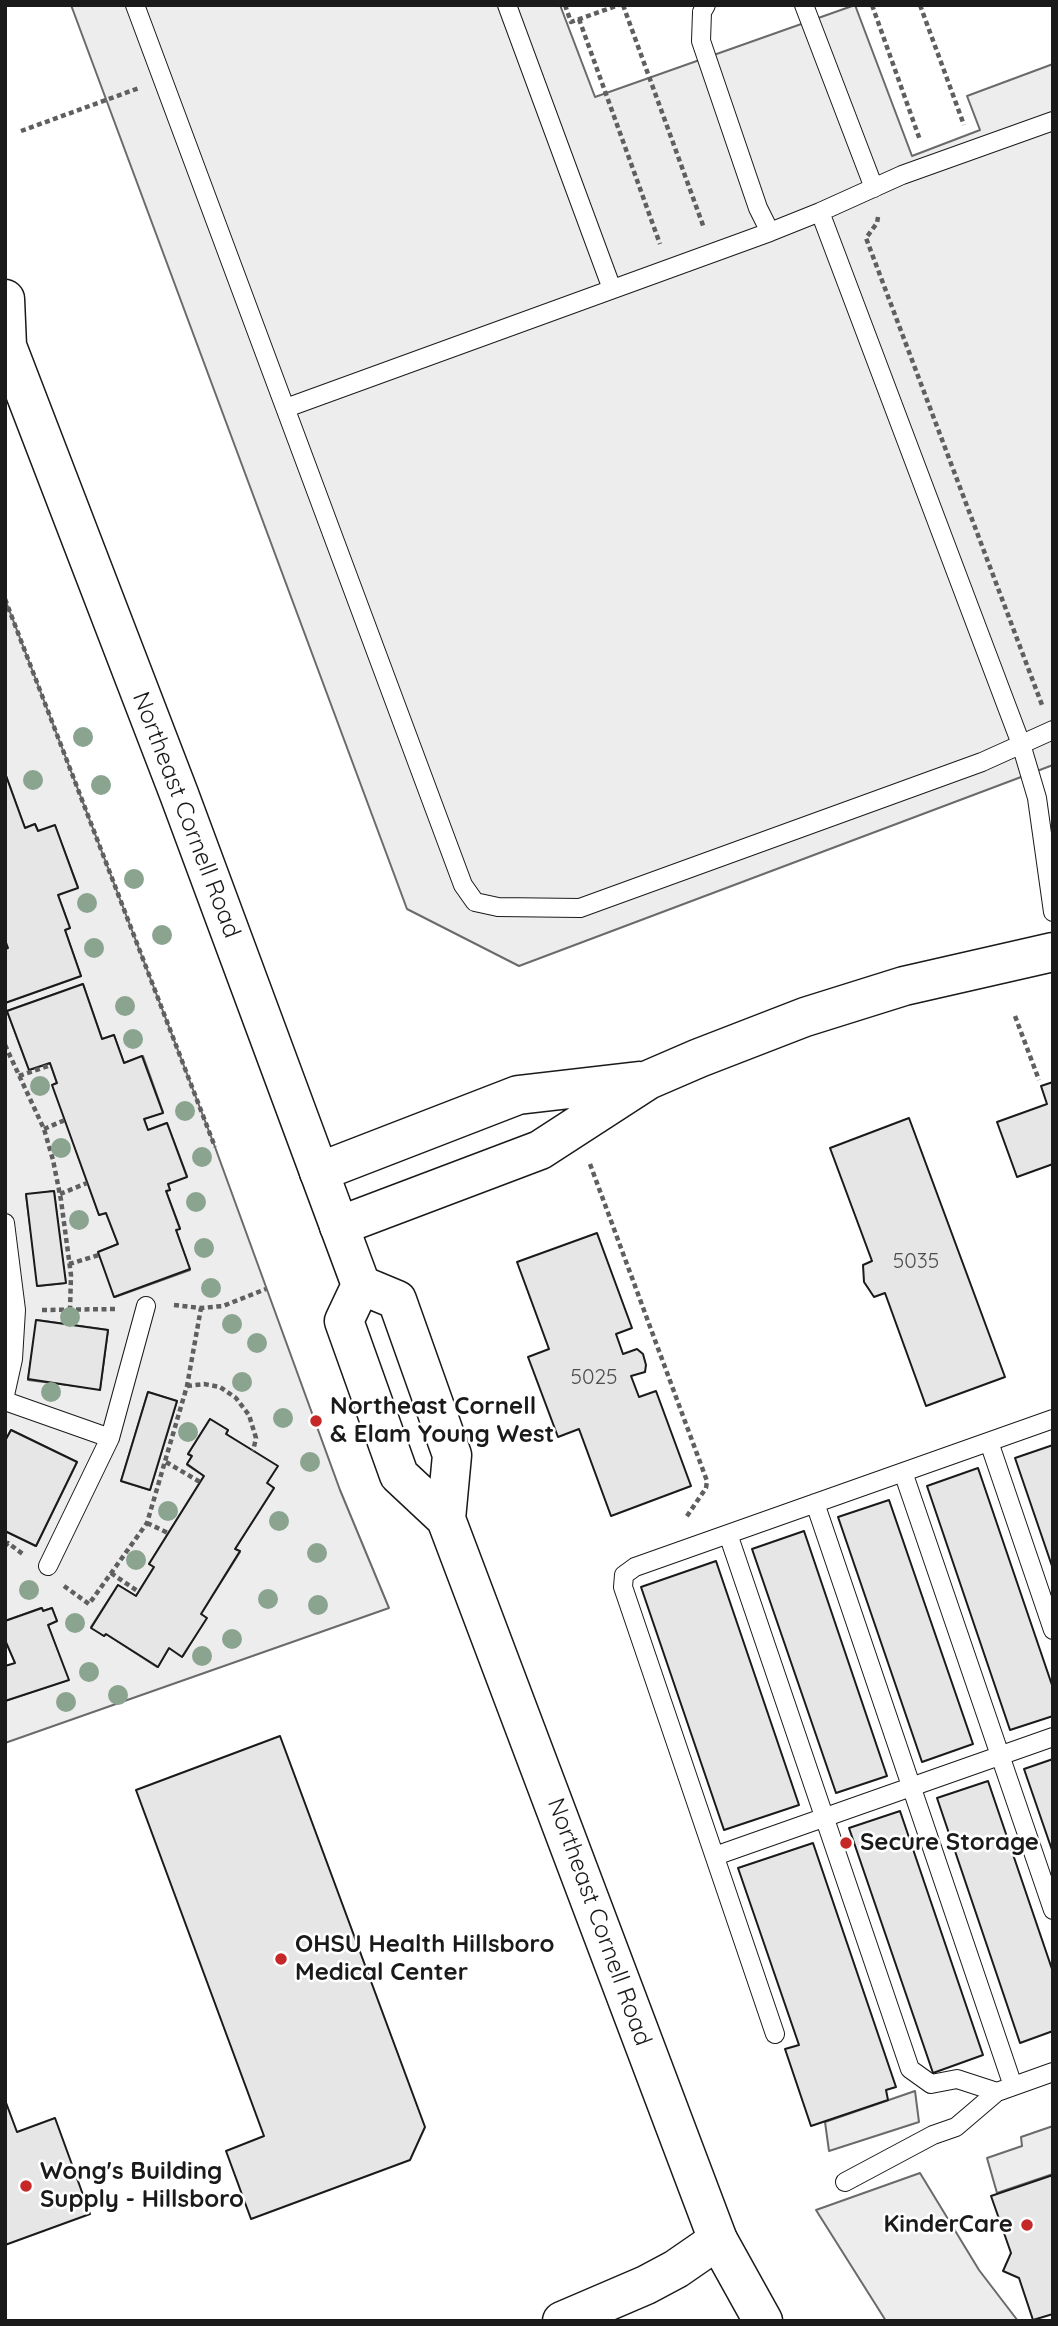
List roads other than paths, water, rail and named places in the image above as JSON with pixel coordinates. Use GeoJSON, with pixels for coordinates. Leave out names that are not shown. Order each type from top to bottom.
{"type":"FeatureCollection","features":[{"type":"Feature","properties":{"kind":"main road","name":"Northeast Cornell Road"},"geometry":{"type":"LineString","coordinates":[[5,299],[6,345],[179,794],[361,1285],[344,1321],[398,1475],[446,1519]]}},
{"type":"Feature","properties":{"kind":"main road"},"geometry":{"type":"LineString","coordinates":[[339,1226],[540,1150],[648,1080],[805,1017],[904,986],[1053,952]]}},
{"type":"Feature","properties":{"kind":"main road"},"geometry":{"type":"LineString","coordinates":[[319,1172],[518,1095],[648,1080]]}},
{"type":"Feature","properties":{"kind":"main road","name":"Northeast Cornell Road"},"geometry":{"type":"LineString","coordinates":[[361,1285],[397,1300],[452,1455],[446,1519],[718,2241],[763,2321]]}},
{"type":"Feature","properties":{"kind":"main road"},"geometry":{"type":"LineString","coordinates":[[562,2321],[646,2285],[718,2241]]}},
{"type":"Feature","properties":{"kind":"lane"},"geometry":{"type":"LineString","coordinates":[[135,5],[463,884],[475,902],[498,907],[580,908],[982,762],[1052,731]]}},
{"type":"Feature","properties":{"kind":"lane"},"geometry":{"type":"LineString","coordinates":[[507,5],[612,289]]}},
{"type":"Feature","properties":{"kind":"lane"},"geometry":{"type":"LineString","coordinates":[[706,5],[702,12],[701,41],[758,208],[770,232]]}},
{"type":"Feature","properties":{"kind":"lane"},"geometry":{"type":"LineString","coordinates":[[804,5],[878,186]]}},
{"type":"Feature","properties":{"kind":"lane"},"geometry":{"type":"LineString","coordinates":[[286,408],[770,232],[878,186],[1053,121]]}},
{"type":"Feature","properties":{"kind":"lane"},"geometry":{"type":"LineString","coordinates":[[820,212],[1020,744],[1037,798],[1053,912]]}},
{"type":"Feature","properties":{"kind":"lane"},"geometry":{"type":"LineString","coordinates":[[5,1223],[16,1310],[13,1359],[5,1395]]}},
{"type":"Feature","properties":{"kind":"lane"},"geometry":{"type":"LineString","coordinates":[[48,1566],[110,1438],[146,1306]]}},
{"type":"Feature","properties":{"kind":"lane"},"geometry":{"type":"LineString","coordinates":[[5,1401],[110,1438]]}},
{"type":"Feature","properties":{"kind":"lane"},"geometry":{"type":"LineString","coordinates":[[775,2034],[623,1587],[624,1575],[635,1567],[1053,1419]]}},
{"type":"Feature","properties":{"kind":"lane"},"geometry":{"type":"LineString","coordinates":[[989,1442],[1053,1630]]}},
{"type":"Feature","properties":{"kind":"lane"},"geometry":{"type":"LineString","coordinates":[[903,1472],[1053,1910]]}},
{"type":"Feature","properties":{"kind":"lane"},"geometry":{"type":"LineString","coordinates":[[815,1503],[911,1787],[1005,2089]]}},
{"type":"Feature","properties":{"kind":"lane"},"geometry":{"type":"LineString","coordinates":[[728,1534],[911,2069],[932,2084],[957,2080],[1005,2089]]}},
{"type":"Feature","properties":{"kind":"lane"},"geometry":{"type":"LineString","coordinates":[[715,1856],[1053,1737]]}},
{"type":"Feature","properties":{"kind":"lane"},"geometry":{"type":"LineString","coordinates":[[845,2182],[933,2135],[956,2127],[1005,2089],[1053,2072]]}},
{"type":"Feature","properties":{"kind":"place","name":"Northeast Cornell & Elam Young West"},"geometry":{"type":"Point","coordinates":[316,1421]}},
{"type":"Feature","properties":{"kind":"place","name":"Secure Storage"},"geometry":{"type":"Point","coordinates":[846,1843]}},
{"type":"Feature","properties":{"kind":"place","name":"OHSU Health Hillsboro Medical Center"},"geometry":{"type":"Point","coordinates":[281,1959]}},
{"type":"Feature","properties":{"kind":"place","name":"Wong's Building Supply - Hillsboro"},"geometry":{"type":"Point","coordinates":[26,2186]}},
{"type":"Feature","properties":{"kind":"place","name":"KinderCare"},"geometry":{"type":"Point","coordinates":[1027,2225]}}]}
